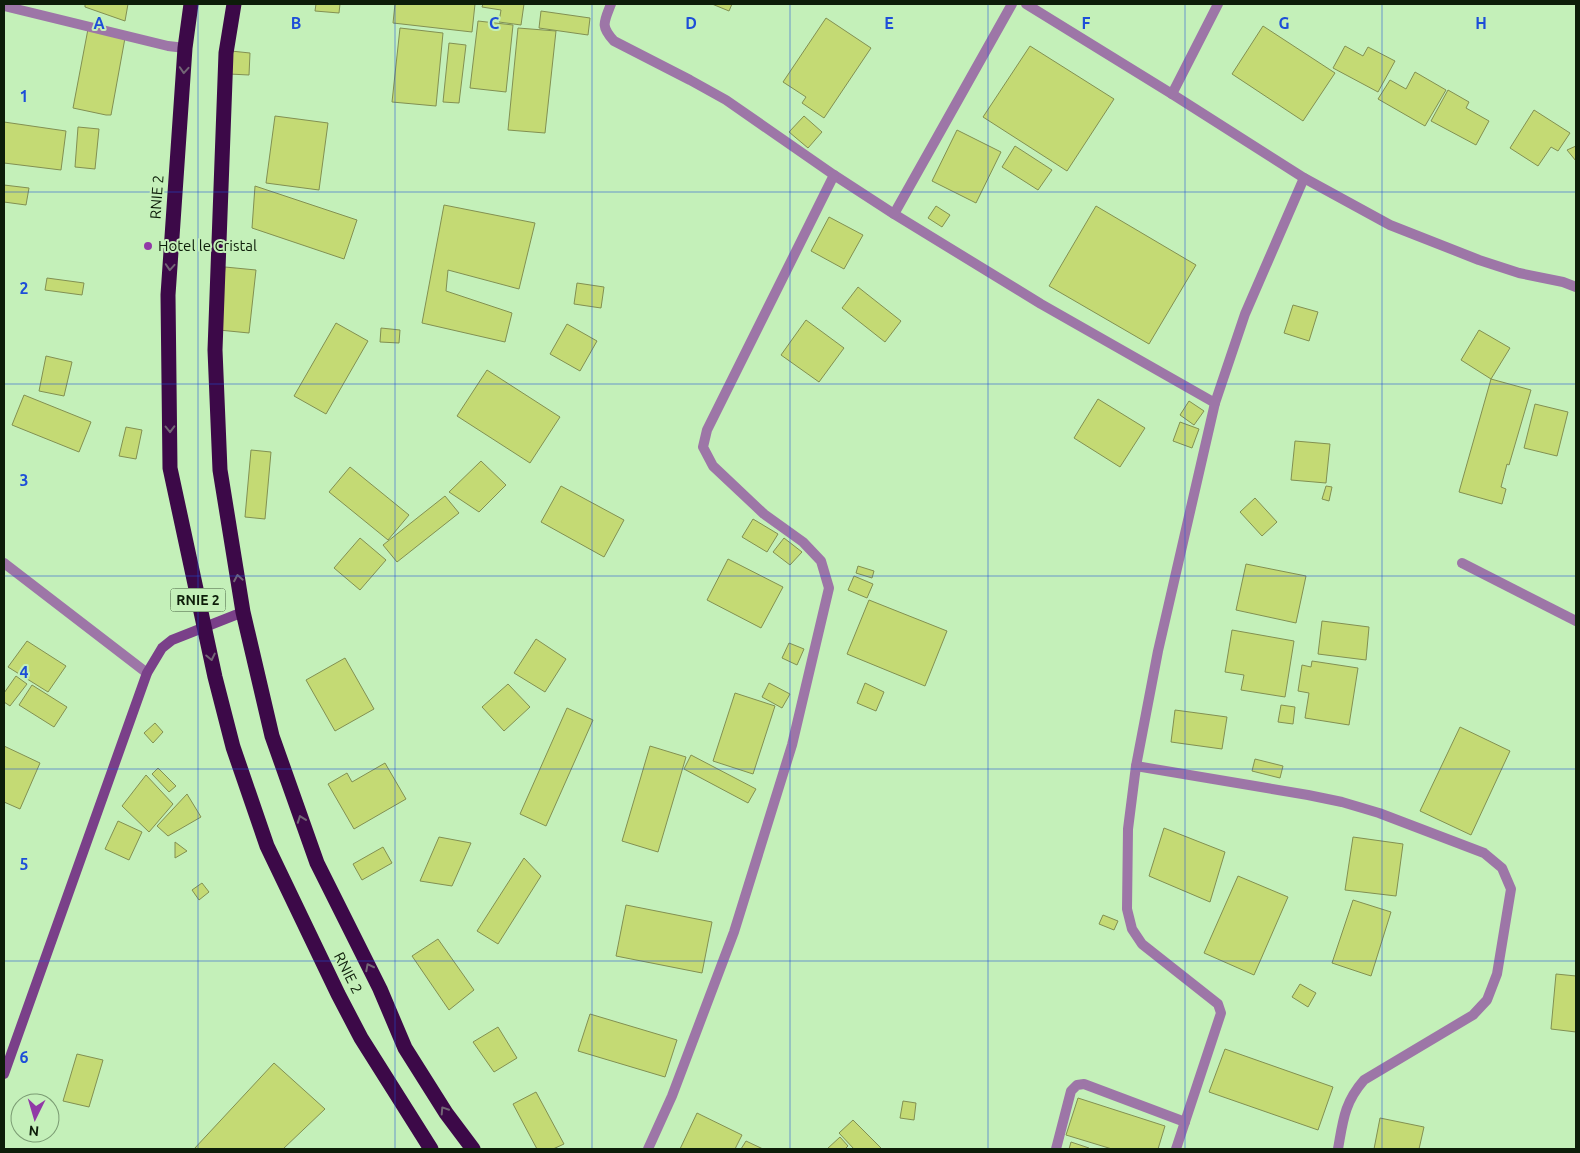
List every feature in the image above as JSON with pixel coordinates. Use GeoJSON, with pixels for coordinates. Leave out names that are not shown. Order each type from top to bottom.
{"type":"FeatureCollection","features":[{"type":"Feature","properties":{"kind":"highway","name":"RNIE 2"},"geometry":{"type":"LineString","coordinates":[[191,4],[185,48],[168,295],[170,468],[204,626],[233,747],[267,846],[361,1038],[431,1149]]}},
{"type":"Feature","properties":{"kind":"highway","name":"RNIE 2"},"geometry":{"type":"LineString","coordinates":[[234,4],[226,53],[215,350],[220,470],[243,612],[272,736],[317,863],[380,989],[405,1048],[446,1114],[473,1149]]}},
{"type":"Feature","properties":{"kind":"main road"},"geometry":{"type":"LineString","coordinates":[[4,1074],[147,673],[162,648],[172,640],[243,612]]}},
{"type":"Feature","properties":{"kind":"street"},"geometry":{"type":"LineString","coordinates":[[611,4],[604,22],[606,32],[614,41],[726,100],[894,214],[1041,304],[1215,403]]}},
{"type":"Feature","properties":{"kind":"street"},"geometry":{"type":"LineString","coordinates":[[894,214],[1012,4]]}},
{"type":"Feature","properties":{"kind":"street"},"geometry":{"type":"LineString","coordinates":[[1026,4],[1304,178],[1390,225],[1479,260],[1519,273],[1563,282],[1576,287]]}},
{"type":"Feature","properties":{"kind":"street"},"geometry":{"type":"LineString","coordinates":[[1172,94],[1218,4]]}},
{"type":"Feature","properties":{"kind":"street"},"geometry":{"type":"LineString","coordinates":[[4,6],[168,46],[185,48]]}},
{"type":"Feature","properties":{"kind":"street"},"geometry":{"type":"LineString","coordinates":[[648,1149],[672,1096],[734,932],[792,745],[829,588],[821,561],[802,542],[764,514],[713,466],[703,447],[708,430],[834,175]]}},
{"type":"Feature","properties":{"kind":"street"},"geometry":{"type":"LineString","coordinates":[[1176,1149],[1221,1013],[1218,1004],[1142,944],[1132,929],[1127,909],[1128,829],[1136,766],[1158,651],[1215,403],[1245,314],[1304,178]]}},
{"type":"Feature","properties":{"kind":"street"},"geometry":{"type":"LineString","coordinates":[[4,563],[147,673]]}},
{"type":"Feature","properties":{"kind":"street"},"geometry":{"type":"LineString","coordinates":[[1462,563],[1576,622]]}},
{"type":"Feature","properties":{"kind":"street"},"geometry":{"type":"LineString","coordinates":[[1136,766],[1308,795],[1379,813],[1484,853],[1502,868],[1511,890],[1497,974],[1487,1000],[1473,1015],[1364,1080],[1353,1093],[1346,1109],[1338,1149]]}},
{"type":"Feature","properties":{"kind":"street"},"geometry":{"type":"LineString","coordinates":[[1056,1149],[1071,1091],[1077,1085],[1084,1084],[1185,1122]]}},
{"type":"Feature","properties":{"kind":"building"},"geometry":{"type":"Polygon","coordinates":[[[85,4],[128,4],[125,21],[85,7],[85,4]]]}},
{"type":"Feature","properties":{"kind":"building"},"geometry":{"type":"Polygon","coordinates":[[[316,4],[340,4],[339,13],[315,11],[316,4]]]}},
{"type":"Feature","properties":{"kind":"building"},"geometry":{"type":"Polygon","coordinates":[[[395,4],[475,4],[472,32],[393,23],[395,4]]]}},
{"type":"Feature","properties":{"kind":"building"},"geometry":{"type":"Polygon","coordinates":[[[483,4],[524,4],[521,25],[499,22],[501,10],[482,7],[483,4]]]}},
{"type":"Feature","properties":{"kind":"building"},"geometry":{"type":"Polygon","coordinates":[[[712,4],[732,4],[729,11],[712,4]]]}},
{"type":"Feature","properties":{"kind":"building"},"geometry":{"type":"Polygon","coordinates":[[[541,11],[590,18],[588,35],[539,28],[541,11]]]}},
{"type":"Feature","properties":{"kind":"building"},"geometry":{"type":"Polygon","coordinates":[[[826,18],[871,48],[824,118],[802,103],[806,97],[783,82],[826,18]]]}},
{"type":"Feature","properties":{"kind":"building"},"geometry":{"type":"Polygon","coordinates":[[[478,21],[513,25],[506,92],[470,88],[478,21]]]}},
{"type":"Feature","properties":{"kind":"building"},"geometry":{"type":"Polygon","coordinates":[[[1263,26],[1335,73],[1303,121],[1232,74],[1263,26]]]}},
{"type":"Feature","properties":{"kind":"building"},"geometry":{"type":"Polygon","coordinates":[[[400,28],[443,33],[436,106],[392,102],[400,28]]]}},
{"type":"Feature","properties":{"kind":"building"},"geometry":{"type":"Polygon","coordinates":[[[518,28],[556,31],[545,133],[508,130],[518,28]]]}},
{"type":"Feature","properties":{"kind":"building"},"geometry":{"type":"Polygon","coordinates":[[[88,29],[125,38],[111,115],[73,108],[88,29]]]}},
{"type":"Feature","properties":{"kind":"building"},"geometry":{"type":"Polygon","coordinates":[[[449,43],[466,45],[459,103],[443,102],[449,43]]]}},
{"type":"Feature","properties":{"kind":"building"},"geometry":{"type":"Polygon","coordinates":[[[1030,46],[1114,99],[1067,171],[983,117],[1030,46]]]}},
{"type":"Feature","properties":{"kind":"building"},"geometry":{"type":"Polygon","coordinates":[[[1345,46],[1363,56],[1368,47],[1395,61],[1378,92],[1333,68],[1345,46]]]}},
{"type":"Feature","properties":{"kind":"building"},"geometry":{"type":"Polygon","coordinates":[[[231,51],[250,53],[249,75],[229,74],[231,51]]]}},
{"type":"Feature","properties":{"kind":"building"},"geometry":{"type":"Polygon","coordinates":[[[1415,72],[1446,90],[1425,126],[1378,99],[1390,80],[1406,89],[1415,72]]]}},
{"type":"Feature","properties":{"kind":"building"},"geometry":{"type":"Polygon","coordinates":[[[1448,90],[1469,102],[1466,108],[1489,121],[1476,145],[1431,121],[1448,90]]]}},
{"type":"Feature","properties":{"kind":"building"},"geometry":{"type":"Polygon","coordinates":[[[1534,110],[1570,133],[1558,151],[1551,147],[1538,166],[1510,148],[1534,110]]]}},
{"type":"Feature","properties":{"kind":"building"},"geometry":{"type":"Polygon","coordinates":[[[275,116],[328,123],[319,190],[266,183],[275,116]]]}},
{"type":"Feature","properties":{"kind":"building"},"geometry":{"type":"Polygon","coordinates":[[[804,116],[822,132],[808,148],[789,132],[804,116]]]}},
{"type":"Feature","properties":{"kind":"building"},"geometry":{"type":"Polygon","coordinates":[[[4,122],[66,131],[61,170],[4,163],[4,122]]]}},
{"type":"Feature","properties":{"kind":"building"},"geometry":{"type":"Polygon","coordinates":[[[78,127],[99,129],[95,169],[75,167],[78,127]]]}},
{"type":"Feature","properties":{"kind":"building"},"geometry":{"type":"Polygon","coordinates":[[[957,130],[1001,152],[976,203],[932,181],[957,130]]]}},
{"type":"Feature","properties":{"kind":"building"},"geometry":{"type":"Polygon","coordinates":[[[1015,146],[1052,170],[1038,190],[1002,167],[1015,146]]]}},
{"type":"Feature","properties":{"kind":"building"},"geometry":{"type":"Polygon","coordinates":[[[1576,146],[1576,161],[1567,150],[1576,146]]]}},
{"type":"Feature","properties":{"kind":"building"},"geometry":{"type":"Polygon","coordinates":[[[4,185],[29,188],[26,205],[4,202],[4,185]]]}},
{"type":"Feature","properties":{"kind":"building"},"geometry":{"type":"Polygon","coordinates":[[[255,186],[357,220],[344,259],[252,228],[255,186]]]}},
{"type":"Feature","properties":{"kind":"building"},"geometry":{"type":"Polygon","coordinates":[[[444,205],[535,223],[519,289],[448,270],[446,291],[512,313],[505,342],[422,323],[444,205]]]}},
{"type":"Feature","properties":{"kind":"building"},"geometry":{"type":"Polygon","coordinates":[[[936,206],[950,215],[942,227],[928,218],[936,206]]]}},
{"type":"Feature","properties":{"kind":"building"},"geometry":{"type":"Polygon","coordinates":[[[1096,206],[1196,265],[1149,344],[1049,286],[1096,206]]]}},
{"type":"Feature","properties":{"kind":"building"},"geometry":{"type":"Polygon","coordinates":[[[829,217],[863,235],[844,269],[811,251],[829,217]]]}},
{"type":"Feature","properties":{"kind":"building"},"geometry":{"type":"Polygon","coordinates":[[[225,267],[256,270],[249,333],[219,330],[225,267]]]}},
{"type":"Feature","properties":{"kind":"building"},"geometry":{"type":"Polygon","coordinates":[[[47,278],[84,283],[82,295],[45,290],[47,278]]]}},
{"type":"Feature","properties":{"kind":"building"},"geometry":{"type":"Polygon","coordinates":[[[577,283],[604,287],[601,308],[574,304],[577,283]]]}},
{"type":"Feature","properties":{"kind":"building"},"geometry":{"type":"Polygon","coordinates":[[[858,287],[901,321],[885,342],[842,308],[858,287]]]}},
{"type":"Feature","properties":{"kind":"building"},"geometry":{"type":"Polygon","coordinates":[[[1293,305],[1318,312],[1309,341],[1284,333],[1293,305]]]}},
{"type":"Feature","properties":{"kind":"building"},"geometry":{"type":"Polygon","coordinates":[[[806,320],[844,348],[819,382],[781,355],[806,320]]]}},
{"type":"Feature","properties":{"kind":"building"},"geometry":{"type":"Polygon","coordinates":[[[336,323],[368,341],[326,414],[294,396],[336,323]]]}},
{"type":"Feature","properties":{"kind":"building"},"geometry":{"type":"Polygon","coordinates":[[[567,324],[597,341],[580,371],[550,354],[567,324]]]}},
{"type":"Feature","properties":{"kind":"building"},"geometry":{"type":"Polygon","coordinates":[[[381,328],[400,330],[399,343],[380,342],[381,328]]]}},
{"type":"Feature","properties":{"kind":"building"},"geometry":{"type":"Polygon","coordinates":[[[1479,330],[1510,348],[1491,379],[1461,360],[1479,330]]]}},
{"type":"Feature","properties":{"kind":"building"},"geometry":{"type":"Polygon","coordinates":[[[46,356],[72,362],[64,396],[39,391],[46,356]]]}},
{"type":"Feature","properties":{"kind":"building"},"geometry":{"type":"Polygon","coordinates":[[[487,370],[560,417],[530,463],[457,416],[487,370]]]}},
{"type":"Feature","properties":{"kind":"building"},"geometry":{"type":"Polygon","coordinates":[[[1491,379],[1531,390],[1501,487],[1506,489],[1502,504],[1459,492],[1491,379]]]}},
{"type":"Feature","properties":{"kind":"building"},"geometry":{"type":"Polygon","coordinates":[[[24,395],[91,422],[79,452],[12,425],[24,395]]]}},
{"type":"Feature","properties":{"kind":"building"},"geometry":{"type":"Polygon","coordinates":[[[1098,399],[1145,428],[1120,467],[1074,438],[1098,399]]]}},
{"type":"Feature","properties":{"kind":"building"},"geometry":{"type":"Polygon","coordinates":[[[1189,401],[1204,411],[1194,425],[1180,415],[1189,401]]]}},
{"type":"Feature","properties":{"kind":"building"},"geometry":{"type":"Polygon","coordinates":[[[1535,404],[1568,412],[1557,456],[1524,448],[1535,404]]]}},
{"type":"Feature","properties":{"kind":"building"},"geometry":{"type":"Polygon","coordinates":[[[1180,422],[1199,429],[1192,448],[1173,441],[1180,422]]]}},
{"type":"Feature","properties":{"kind":"building"},"geometry":{"type":"Polygon","coordinates":[[[126,427],[142,430],[136,459],[119,456],[126,427]]]}},
{"type":"Feature","properties":{"kind":"building"},"geometry":{"type":"Polygon","coordinates":[[[1295,441],[1330,444],[1326,483],[1291,480],[1295,441]]]}},
{"type":"Feature","properties":{"kind":"building"},"geometry":{"type":"Polygon","coordinates":[[[251,450],[271,452],[265,519],[245,517],[251,450]]]}},
{"type":"Feature","properties":{"kind":"building"},"geometry":{"type":"Polygon","coordinates":[[[481,461],[506,485],[479,512],[449,492],[481,461]]]}},
{"type":"Feature","properties":{"kind":"building"},"geometry":{"type":"Polygon","coordinates":[[[350,467],[409,515],[388,540],[329,492],[350,467]]]}},
{"type":"Feature","properties":{"kind":"building"},"geometry":{"type":"Polygon","coordinates":[[[561,486],[624,520],[604,557],[541,522],[561,486]]]}},
{"type":"Feature","properties":{"kind":"building"},"geometry":{"type":"Polygon","coordinates":[[[1326,486],[1332,487],[1329,501],[1322,499],[1326,486]]]}},
{"type":"Feature","properties":{"kind":"building"},"geometry":{"type":"Polygon","coordinates":[[[445,496],[459,513],[397,562],[383,545],[445,496]]]}},
{"type":"Feature","properties":{"kind":"building"},"geometry":{"type":"Polygon","coordinates":[[[1255,498],[1277,522],[1262,536],[1240,512],[1255,498]]]}},
{"type":"Feature","properties":{"kind":"building"},"geometry":{"type":"Polygon","coordinates":[[[753,519],[778,534],[767,552],[742,537],[753,519]]]}},
{"type":"Feature","properties":{"kind":"building"},"geometry":{"type":"Polygon","coordinates":[[[360,538],[386,560],[360,590],[334,568],[360,538]]]}},
{"type":"Feature","properties":{"kind":"building"},"geometry":{"type":"Polygon","coordinates":[[[784,538],[802,552],[790,565],[773,552],[784,538]]]}},
{"type":"Feature","properties":{"kind":"building"},"geometry":{"type":"Polygon","coordinates":[[[728,559],[783,587],[761,628],[707,600],[728,559]]]}},
{"type":"Feature","properties":{"kind":"building"},"geometry":{"type":"Polygon","coordinates":[[[1246,564],[1306,576],[1296,623],[1236,610],[1246,564]]]}},
{"type":"Feature","properties":{"kind":"building"},"geometry":{"type":"Polygon","coordinates":[[[858,566],[874,571],[872,578],[856,573],[858,566]]]}},
{"type":"Feature","properties":{"kind":"building"},"geometry":{"type":"Polygon","coordinates":[[[854,576],[873,584],[867,598],[848,590],[854,576]]]}},
{"type":"Feature","properties":{"kind":"building"},"geometry":{"type":"Polygon","coordinates":[[[869,600],[947,631],[925,686],[847,654],[869,600]]]}},
{"type":"Feature","properties":{"kind":"building"},"geometry":{"type":"Polygon","coordinates":[[[1322,621],[1369,627],[1366,660],[1318,654],[1322,621]]]}},
{"type":"Feature","properties":{"kind":"building"},"geometry":{"type":"Polygon","coordinates":[[[1232,630],[1294,641],[1285,697],[1241,690],[1244,675],[1225,672],[1232,630]]]}},
{"type":"Feature","properties":{"kind":"building"},"geometry":{"type":"Polygon","coordinates":[[[536,639],[566,659],[545,692],[514,673],[536,639]]]}},
{"type":"Feature","properties":{"kind":"building"},"geometry":{"type":"Polygon","coordinates":[[[27,641],[66,666],[48,692],[8,667],[27,641]]]}},
{"type":"Feature","properties":{"kind":"building"},"geometry":{"type":"Polygon","coordinates":[[[789,643],[804,649],[797,665],[782,658],[789,643]]]}},
{"type":"Feature","properties":{"kind":"building"},"geometry":{"type":"Polygon","coordinates":[[[345,658],[374,709],[335,731],[306,680],[345,658]]]}},
{"type":"Feature","properties":{"kind":"building"},"geometry":{"type":"Polygon","coordinates":[[[1312,661],[1358,668],[1349,725],[1305,718],[1309,693],[1298,691],[1302,665],[1311,667],[1312,661]]]}},
{"type":"Feature","properties":{"kind":"building"},"geometry":{"type":"Polygon","coordinates":[[[16,676],[27,684],[10,706],[4,702],[4,693],[16,676]]]}},
{"type":"Feature","properties":{"kind":"building"},"geometry":{"type":"Polygon","coordinates":[[[769,683],[790,694],[782,708],[762,697],[769,683]]]}},
{"type":"Feature","properties":{"kind":"building"},"geometry":{"type":"Polygon","coordinates":[[[865,683],[884,692],[876,711],[857,703],[865,683]]]}},
{"type":"Feature","properties":{"kind":"building"},"geometry":{"type":"Polygon","coordinates":[[[508,684],[530,707],[504,731],[482,707],[508,684]]]}},
{"type":"Feature","properties":{"kind":"building"},"geometry":{"type":"Polygon","coordinates":[[[32,685],[67,707],[54,727],[19,705],[32,685]]]}},
{"type":"Feature","properties":{"kind":"building"},"geometry":{"type":"Polygon","coordinates":[[[735,693],[775,706],[753,774],[713,761],[735,693]]]}},
{"type":"Feature","properties":{"kind":"building"},"geometry":{"type":"Polygon","coordinates":[[[1281,705],[1295,707],[1293,724],[1278,722],[1281,705]]]}},
{"type":"Feature","properties":{"kind":"building"},"geometry":{"type":"Polygon","coordinates":[[[567,708],[593,720],[546,826],[520,814],[567,708]]]}},
{"type":"Feature","properties":{"kind":"building"},"geometry":{"type":"Polygon","coordinates":[[[1175,710],[1227,717],[1222,749],[1171,742],[1175,710]]]}},
{"type":"Feature","properties":{"kind":"building"},"geometry":{"type":"Polygon","coordinates":[[[155,723],[163,732],[153,743],[144,733],[155,723]]]}},
{"type":"Feature","properties":{"kind":"building"},"geometry":{"type":"Polygon","coordinates":[[[1460,727],[1510,751],[1471,835],[1420,811],[1460,727]]]}},
{"type":"Feature","properties":{"kind":"building"},"geometry":{"type":"Polygon","coordinates":[[[4,746],[40,763],[20,809],[4,802],[4,746]]]}},
{"type":"Feature","properties":{"kind":"building"},"geometry":{"type":"Polygon","coordinates":[[[650,746],[686,757],[658,852],[622,841],[650,746]]]}},
{"type":"Feature","properties":{"kind":"building"},"geometry":{"type":"Polygon","coordinates":[[[691,755],[756,789],[748,803],[684,769],[691,755]]]}},
{"type":"Feature","properties":{"kind":"building"},"geometry":{"type":"Polygon","coordinates":[[[1255,759],[1283,766],[1280,778],[1252,771],[1255,759]]]}},
{"type":"Feature","properties":{"kind":"building"},"geometry":{"type":"Polygon","coordinates":[[[385,763],[406,799],[354,829],[328,784],[347,773],[352,782],[385,763]]]}},
{"type":"Feature","properties":{"kind":"building"},"geometry":{"type":"Polygon","coordinates":[[[158,768],[176,786],[169,792],[152,774],[158,768]]]}},
{"type":"Feature","properties":{"kind":"building"},"geometry":{"type":"Polygon","coordinates":[[[146,775],[173,804],[149,832],[122,806],[146,775]]]}},
{"type":"Feature","properties":{"kind":"building"},"geometry":{"type":"Polygon","coordinates":[[[187,794],[201,817],[168,836],[157,826],[187,794]]]}},
{"type":"Feature","properties":{"kind":"building"},"geometry":{"type":"Polygon","coordinates":[[[118,821],[142,832],[129,860],[105,849],[118,821]]]}},
{"type":"Feature","properties":{"kind":"building"},"geometry":{"type":"Polygon","coordinates":[[[1164,828],[1225,852],[1210,902],[1149,876],[1164,828]]]}},
{"type":"Feature","properties":{"kind":"building"},"geometry":{"type":"Polygon","coordinates":[[[439,837],[471,843],[452,886],[420,881],[439,837]]]}},
{"type":"Feature","properties":{"kind":"building"},"geometry":{"type":"Polygon","coordinates":[[[1353,837],[1403,844],[1396,896],[1345,890],[1353,837]]]}},
{"type":"Feature","properties":{"kind":"building"},"geometry":{"type":"Polygon","coordinates":[[[175,842],[187,851],[175,858],[175,842]]]}},
{"type":"Feature","properties":{"kind":"building"},"geometry":{"type":"Polygon","coordinates":[[[383,847],[392,863],[362,880],[353,864],[383,847]]]}},
{"type":"Feature","properties":{"kind":"building"},"geometry":{"type":"Polygon","coordinates":[[[524,858],[541,876],[498,944],[477,931],[524,858]]]}},
{"type":"Feature","properties":{"kind":"building"},"geometry":{"type":"Polygon","coordinates":[[[1238,876],[1288,897],[1254,975],[1204,953],[1238,876]]]}},
{"type":"Feature","properties":{"kind":"building"},"geometry":{"type":"Polygon","coordinates":[[[202,883],[209,892],[199,900],[192,890],[202,883]]]}},
{"type":"Feature","properties":{"kind":"building"},"geometry":{"type":"Polygon","coordinates":[[[1353,900],[1391,912],[1371,976],[1332,963],[1353,900]]]}},
{"type":"Feature","properties":{"kind":"building"},"geometry":{"type":"Polygon","coordinates":[[[626,905],[712,922],[702,973],[616,956],[626,905]]]}},
{"type":"Feature","properties":{"kind":"building"},"geometry":{"type":"Polygon","coordinates":[[[1103,915],[1118,921],[1114,930],[1099,924],[1103,915]]]}},
{"type":"Feature","properties":{"kind":"building"},"geometry":{"type":"Polygon","coordinates":[[[438,939],[474,990],[449,1010],[412,956],[438,939]]]}},
{"type":"Feature","properties":{"kind":"building"},"geometry":{"type":"Polygon","coordinates":[[[1556,974],[1576,976],[1576,1032],[1551,1029],[1556,974]]]}},
{"type":"Feature","properties":{"kind":"building"},"geometry":{"type":"Polygon","coordinates":[[[1300,984],[1316,993],[1308,1007],[1292,997],[1300,984]]]}},
{"type":"Feature","properties":{"kind":"building"},"geometry":{"type":"Polygon","coordinates":[[[590,1014],[677,1040],[665,1077],[578,1051],[590,1014]]]}},
{"type":"Feature","properties":{"kind":"building"},"geometry":{"type":"Polygon","coordinates":[[[498,1027],[517,1058],[494,1072],[473,1042],[498,1027]]]}},
{"type":"Feature","properties":{"kind":"building"},"geometry":{"type":"Polygon","coordinates":[[[1225,1049],[1333,1087],[1318,1130],[1209,1092],[1225,1049]]]}},
{"type":"Feature","properties":{"kind":"building"},"geometry":{"type":"Polygon","coordinates":[[[77,1054],[103,1060],[89,1107],[63,1101],[77,1054]]]}},
{"type":"Feature","properties":{"kind":"building"},"geometry":{"type":"Polygon","coordinates":[[[274,1063],[325,1109],[283,1149],[194,1149],[274,1063]]]}},
{"type":"Feature","properties":{"kind":"building"},"geometry":{"type":"Polygon","coordinates":[[[536,1092],[564,1144],[553,1149],[537,1149],[513,1104],[536,1092]]]}},
{"type":"Feature","properties":{"kind":"building"},"geometry":{"type":"Polygon","coordinates":[[[1078,1098],[1165,1126],[1158,1149],[1112,1149],[1066,1135],[1078,1098]]]}},
{"type":"Feature","properties":{"kind":"building"},"geometry":{"type":"Polygon","coordinates":[[[903,1101],[916,1103],[914,1120],[900,1118],[903,1101]]]}},
{"type":"Feature","properties":{"kind":"building"},"geometry":{"type":"Polygon","coordinates":[[[697,1113],[742,1135],[735,1149],[680,1149],[697,1113]]]}},
{"type":"Feature","properties":{"kind":"building"},"geometry":{"type":"Polygon","coordinates":[[[1380,1118],[1424,1127],[1419,1149],[1374,1149],[1380,1118]]]}},
{"type":"Feature","properties":{"kind":"building"},"geometry":{"type":"Polygon","coordinates":[[[853,1120],[882,1149],[854,1149],[839,1133],[853,1120]]]}},
{"type":"Feature","properties":{"kind":"building"},"geometry":{"type":"Polygon","coordinates":[[[840,1137],[848,1146],[845,1149],[827,1149],[840,1137]]]}},
{"type":"Feature","properties":{"kind":"building"},"geometry":{"type":"Polygon","coordinates":[[[746,1141],[763,1149],[741,1149],[746,1141]]]}},
{"type":"Feature","properties":{"kind":"building"},"geometry":{"type":"Polygon","coordinates":[[[1071,1142],[1089,1148],[1069,1149],[1071,1142]]]}},
{"type":"Feature","properties":{"kind":"place","name":"Hotel le Cristal"},"geometry":{"type":"Point","coordinates":[148,246]}}]}
